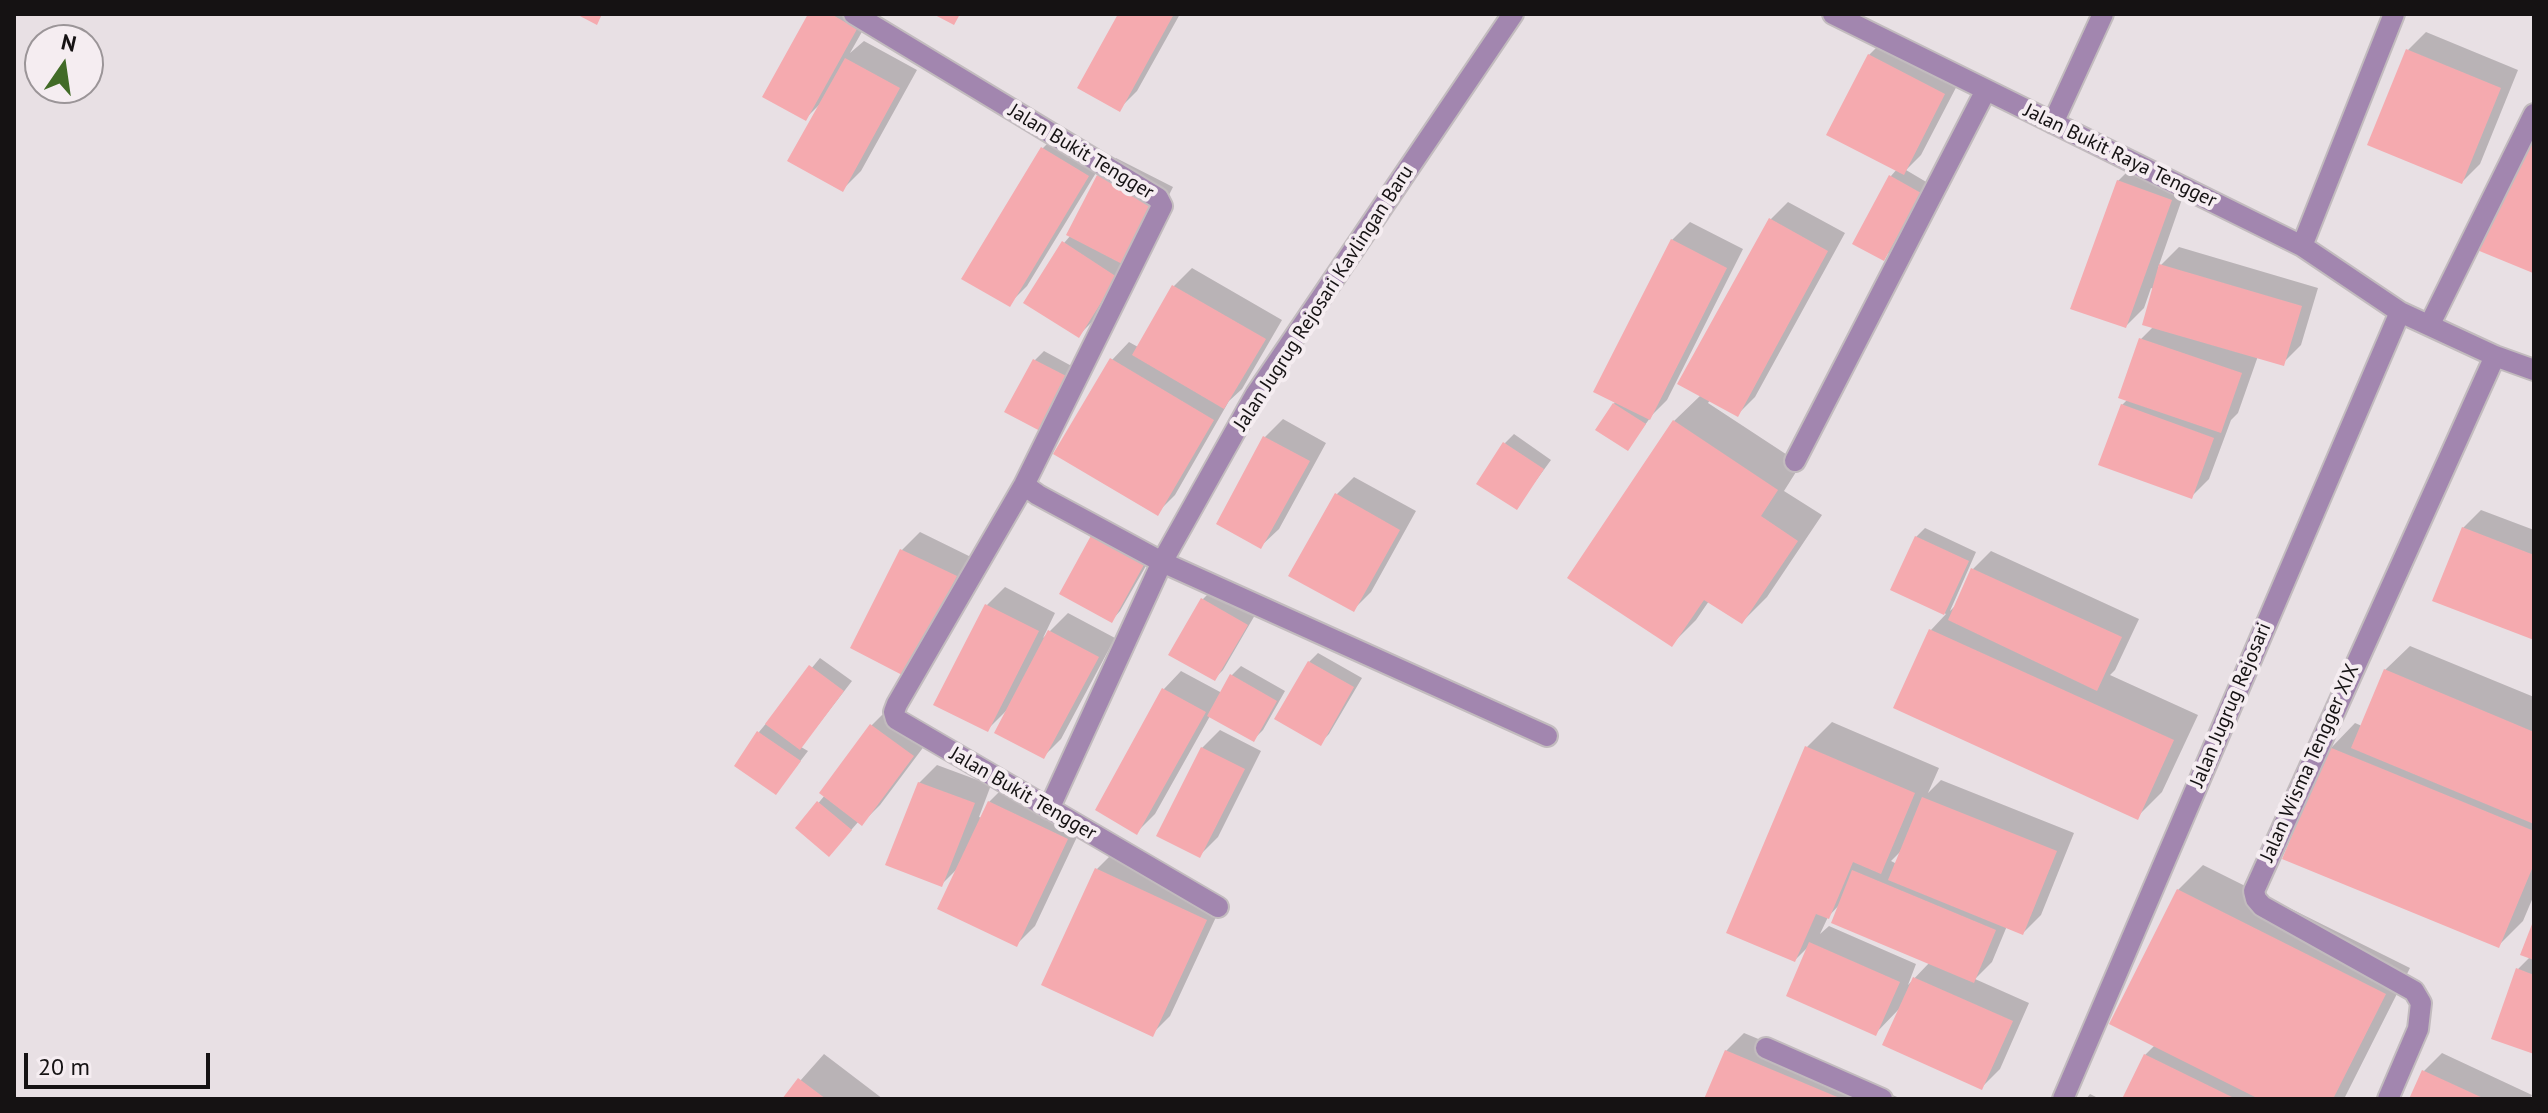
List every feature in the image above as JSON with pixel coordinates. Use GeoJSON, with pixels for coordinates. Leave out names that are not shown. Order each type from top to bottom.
{"type":"FeatureCollection","features":[{"type":"Feature","properties":{"kind":"street","name":"Jalan Bukit Tengger"},"geometry":{"type":"LineString","coordinates":[[854,14],[1162,202],[1161,210],[1024,485],[894,712],[896,719],[1218,907]]}},
{"type":"Feature","properties":{"kind":"street","name":"Jalan Jugrug Rejosari Kavlingan Baru"},"geometry":{"type":"LineString","coordinates":[[1049,809],[1162,562],[1256,394],[1513,14]]}},
{"type":"Feature","properties":{"kind":"street","name":"Jalan Bukit Raya Tengger"},"geometry":{"type":"LineString","coordinates":[[1833,14],[2302,246],[2400,312],[2495,356],[2534,370]]}},
{"type":"Feature","properties":{"kind":"street"},"geometry":{"type":"LineString","coordinates":[[2053,123],[2103,14]]}},
{"type":"Feature","properties":{"kind":"street"},"geometry":{"type":"LineString","coordinates":[[2302,246],[2394,14]]}},
{"type":"Feature","properties":{"kind":"street"},"geometry":{"type":"LineString","coordinates":[[1795,461],[1986,90]]}},
{"type":"Feature","properties":{"kind":"street"},"geometry":{"type":"LineString","coordinates":[[2430,324],[2534,114]]}},
{"type":"Feature","properties":{"kind":"street","name":"Jalan Jugrug Rejosari"},"geometry":{"type":"LineString","coordinates":[[2063,1099],[2400,312]]}},
{"type":"Feature","properties":{"kind":"street","name":"Jalan Wisma Tengger XIX"},"geometry":{"type":"LineString","coordinates":[[2388,1099],[2418,1029],[2421,1003],[2414,991],[2262,906],[2254,891],[2495,356]]}},
{"type":"Feature","properties":{"kind":"street"},"geometry":{"type":"LineString","coordinates":[[1024,485],[1162,562],[1547,736]]}},
{"type":"Feature","properties":{"kind":"street"},"geometry":{"type":"LineString","coordinates":[[1766,1048],[1882,1099]]}},
{"type":"Feature","properties":{"kind":"building"},"geometry":{"type":"Polygon","coordinates":[[[576,14],[602,14],[597,25],[576,14]]]}},
{"type":"Feature","properties":{"kind":"building"},"geometry":{"type":"Polygon","coordinates":[[[808,14],[831,14],[857,29],[806,121],[762,97],[808,14]]]}},
{"type":"Feature","properties":{"kind":"building"},"geometry":{"type":"Polygon","coordinates":[[[933,14],[960,14],[954,25],[933,14]]]}},
{"type":"Feature","properties":{"kind":"building"},"geometry":{"type":"Polygon","coordinates":[[[1118,14],[1174,14],[1120,112],[1077,88],[1118,14]]]}},
{"type":"Feature","properties":{"kind":"building"},"geometry":{"type":"Polygon","coordinates":[[[2406,49],[2501,88],[2462,184],[2367,145],[2406,49]]]}},
{"type":"Feature","properties":{"kind":"building"},"geometry":{"type":"Polygon","coordinates":[[[1868,54],[1945,94],[1904,175],[1826,135],[1868,54]]]}},
{"type":"Feature","properties":{"kind":"building"},"geometry":{"type":"Polygon","coordinates":[[[845,58],[900,88],[843,192],[787,161],[845,58]]]}},
{"type":"Feature","properties":{"kind":"building"},"geometry":{"type":"Polygon","coordinates":[[[2524,136],[2534,140],[2533,273],[2477,250],[2524,136]]]}},
{"type":"Feature","properties":{"kind":"building"},"geometry":{"type":"Polygon","coordinates":[[[1041,147],[1089,176],[1010,307],[961,279],[1041,147]]]}},
{"type":"Feature","properties":{"kind":"building"},"geometry":{"type":"Polygon","coordinates":[[[1097,175],[1157,205],[1126,266],[1066,235],[1097,175]]]}},
{"type":"Feature","properties":{"kind":"building"},"geometry":{"type":"Polygon","coordinates":[[[1889,175],[1921,193],[1884,261],[1852,244],[1889,175]]]}},
{"type":"Feature","properties":{"kind":"building"},"geometry":{"type":"Polygon","coordinates":[[[2117,180],[2172,200],[2126,328],[2070,309],[2117,180]]]}},
{"type":"Feature","properties":{"kind":"building"},"geometry":{"type":"Polygon","coordinates":[[[1769,218],[1828,251],[1738,417],[1677,384],[1769,218]]]}},
{"type":"Feature","properties":{"kind":"building"},"geometry":{"type":"Polygon","coordinates":[[[1671,239],[1727,268],[1650,420],[1593,392],[1671,239]]]}},
{"type":"Feature","properties":{"kind":"building"},"geometry":{"type":"Polygon","coordinates":[[[1062,241],[1117,277],[1079,338],[1023,303],[1062,241]]]}},
{"type":"Feature","properties":{"kind":"building"},"geometry":{"type":"Polygon","coordinates":[[[2159,264],[2302,306],[2284,366],[2142,325],[2159,264]]]}},
{"type":"Feature","properties":{"kind":"building"},"geometry":{"type":"Polygon","coordinates":[[[1172,285],[1266,339],[1224,409],[1132,355],[1172,285]]]}},
{"type":"Feature","properties":{"kind":"building"},"geometry":{"type":"Polygon","coordinates":[[[2139,338],[2242,373],[2221,433],[2118,398],[2139,338]]]}},
{"type":"Feature","properties":{"kind":"building"},"geometry":{"type":"Polygon","coordinates":[[[1110,358],[1214,420],[1158,516],[1053,454],[1110,358]]]}},
{"type":"Feature","properties":{"kind":"building"},"geometry":{"type":"Polygon","coordinates":[[[1033,359],[1072,379],[1042,432],[1004,412],[1033,359]]]}},
{"type":"Feature","properties":{"kind":"building"},"geometry":{"type":"Polygon","coordinates":[[[1613,403],[1646,424],[1628,451],[1595,430],[1613,403]]]}},
{"type":"Feature","properties":{"kind":"building"},"geometry":{"type":"Polygon","coordinates":[[[2121,404],[2214,438],[2192,499],[2098,465],[2121,404]]]}},
{"type":"Feature","properties":{"kind":"building"},"geometry":{"type":"Polygon","coordinates":[[[1673,420],[1778,490],[1761,516],[1798,541],[1742,624],[1704,600],[1672,647],[1567,578],[1673,420]]]}},
{"type":"Feature","properties":{"kind":"building"},"geometry":{"type":"Polygon","coordinates":[[[1263,436],[1310,461],[1261,549],[1216,524],[1263,436]]]}},
{"type":"Feature","properties":{"kind":"building"},"geometry":{"type":"Polygon","coordinates":[[[1503,442],[1544,469],[1517,510],[1476,484],[1503,442]]]}},
{"type":"Feature","properties":{"kind":"building"},"geometry":{"type":"Polygon","coordinates":[[[1335,493],[1400,530],[1354,612],[1288,576],[1335,493]]]}},
{"type":"Feature","properties":{"kind":"building"},"geometry":{"type":"Polygon","coordinates":[[[2462,527],[2534,555],[2534,640],[2432,601],[2462,527]]]}},
{"type":"Feature","properties":{"kind":"building"},"geometry":{"type":"Polygon","coordinates":[[[1093,532],[1146,561],[1112,623],[1059,594],[1093,532]]]}},
{"type":"Feature","properties":{"kind":"building"},"geometry":{"type":"Polygon","coordinates":[[[1915,536],[1969,561],[1944,615],[1890,590],[1915,536]]]}},
{"type":"Feature","properties":{"kind":"building"},"geometry":{"type":"Polygon","coordinates":[[[900,549],[957,576],[906,677],[850,648],[900,549]]]}},
{"type":"Feature","properties":{"kind":"building"},"geometry":{"type":"Polygon","coordinates":[[[1971,568],[2122,637],[2097,691],[1948,620],[1971,568]]]}},
{"type":"Feature","properties":{"kind":"building"},"geometry":{"type":"Polygon","coordinates":[[[1201,598],[1248,625],[1215,681],[1168,655],[1201,598]]]}},
{"type":"Feature","properties":{"kind":"building"},"geometry":{"type":"Polygon","coordinates":[[[985,604],[1039,631],[988,732],[933,705],[985,604]]]}},
{"type":"Feature","properties":{"kind":"building"},"geometry":{"type":"Polygon","coordinates":[[[1929,629],[2174,740],[2138,820],[1893,708],[1929,629]]]}},
{"type":"Feature","properties":{"kind":"building"},"geometry":{"type":"Polygon","coordinates":[[[1048,630],[1099,657],[1044,759],[994,733],[1048,630]]]}},
{"type":"Feature","properties":{"kind":"building"},"geometry":{"type":"Polygon","coordinates":[[[1308,661],[1354,687],[1321,746],[1274,719],[1308,661]]]}},
{"type":"Feature","properties":{"kind":"building"},"geometry":{"type":"Polygon","coordinates":[[[809,665],[844,691],[800,750],[765,724],[809,665]]]}},
{"type":"Feature","properties":{"kind":"building"},"geometry":{"type":"Polygon","coordinates":[[[2384,669],[2534,732],[2534,824],[2351,748],[2384,669]]]}},
{"type":"Feature","properties":{"kind":"building"},"geometry":{"type":"Polygon","coordinates":[[[1230,674],[1277,701],[1254,742],[1207,716],[1230,674]]]}},
{"type":"Feature","properties":{"kind":"building"},"geometry":{"type":"Polygon","coordinates":[[[1162,688],[1206,712],[1137,835],[1095,810],[1162,688]]]}},
{"type":"Feature","properties":{"kind":"building"},"geometry":{"type":"Polygon","coordinates":[[[870,724],[914,756],[862,826],[819,793],[870,724]]]}},
{"type":"Feature","properties":{"kind":"building"},"geometry":{"type":"Polygon","coordinates":[[[757,731],[801,761],[776,795],[734,766],[757,731]]]}},
{"type":"Feature","properties":{"kind":"building"},"geometry":{"type":"Polygon","coordinates":[[[1805,746],[1915,793],[1881,874],[1853,862],[1829,919],[1816,914],[1795,962],[1726,933],[1805,746]]]}},
{"type":"Feature","properties":{"kind":"building"},"geometry":{"type":"Polygon","coordinates":[[[1201,747],[1245,769],[1200,858],[1156,836],[1201,747]]]}},
{"type":"Feature","properties":{"kind":"building"},"geometry":{"type":"Polygon","coordinates":[[[2329,747],[2534,831],[2534,864],[2499,948],[2282,859],[2329,747]]]}},
{"type":"Feature","properties":{"kind":"building"},"geometry":{"type":"Polygon","coordinates":[[[918,782],[975,803],[942,887],[885,865],[918,782]]]}},
{"type":"Feature","properties":{"kind":"building"},"geometry":{"type":"Polygon","coordinates":[[[1922,797],[2057,851],[2023,935],[1888,880],[1922,797]]]}},
{"type":"Feature","properties":{"kind":"building"},"geometry":{"type":"Polygon","coordinates":[[[817,801],[852,830],[829,857],[795,828],[817,801]]]}},
{"type":"Feature","properties":{"kind":"building"},"geometry":{"type":"Polygon","coordinates":[[[988,801],[1068,839],[1017,947],[937,909],[988,801]]]}},
{"type":"Feature","properties":{"kind":"building"},"geometry":{"type":"Polygon","coordinates":[[[1095,868],[1207,920],[1153,1037],[1041,985],[1095,868]]]}},
{"type":"Feature","properties":{"kind":"building"},"geometry":{"type":"Polygon","coordinates":[[[1852,870],[1996,930],[1974,983],[1831,923],[1852,870]]]}},
{"type":"Feature","properties":{"kind":"building"},"geometry":{"type":"Polygon","coordinates":[[[2177,889],[2386,994],[2333,1099],[2259,1099],[2109,1024],[2177,889]]]}},
{"type":"Feature","properties":{"kind":"building"},"geometry":{"type":"Polygon","coordinates":[[[2534,919],[2534,960],[2520,955],[2534,919]]]}},
{"type":"Feature","properties":{"kind":"building"},"geometry":{"type":"Polygon","coordinates":[[[1809,942],[1900,982],[1876,1036],[1786,996],[1809,942]]]}},
{"type":"Feature","properties":{"kind":"building"},"geometry":{"type":"Polygon","coordinates":[[[2516,968],[2534,975],[2534,1054],[2491,1039],[2516,968]]]}},
{"type":"Feature","properties":{"kind":"building"},"geometry":{"type":"Polygon","coordinates":[[[1913,977],[2013,1021],[1982,1090],[1882,1045],[1913,977]]]}},
{"type":"Feature","properties":{"kind":"building"},"geometry":{"type":"Polygon","coordinates":[[[1725,1050],[1842,1099],[1704,1099],[1725,1050]]]}},
{"type":"Feature","properties":{"kind":"building"},"geometry":{"type":"Polygon","coordinates":[[[2144,1054],[2236,1099],[2122,1099],[2144,1054]]]}},
{"type":"Feature","properties":{"kind":"building"},"geometry":{"type":"Polygon","coordinates":[[[2422,1070],[2485,1099],[2409,1099],[2422,1070]]]}},
{"type":"Feature","properties":{"kind":"building"},"geometry":{"type":"Polygon","coordinates":[[[798,1078],[826,1099],[782,1099],[798,1078]]]}}]}
